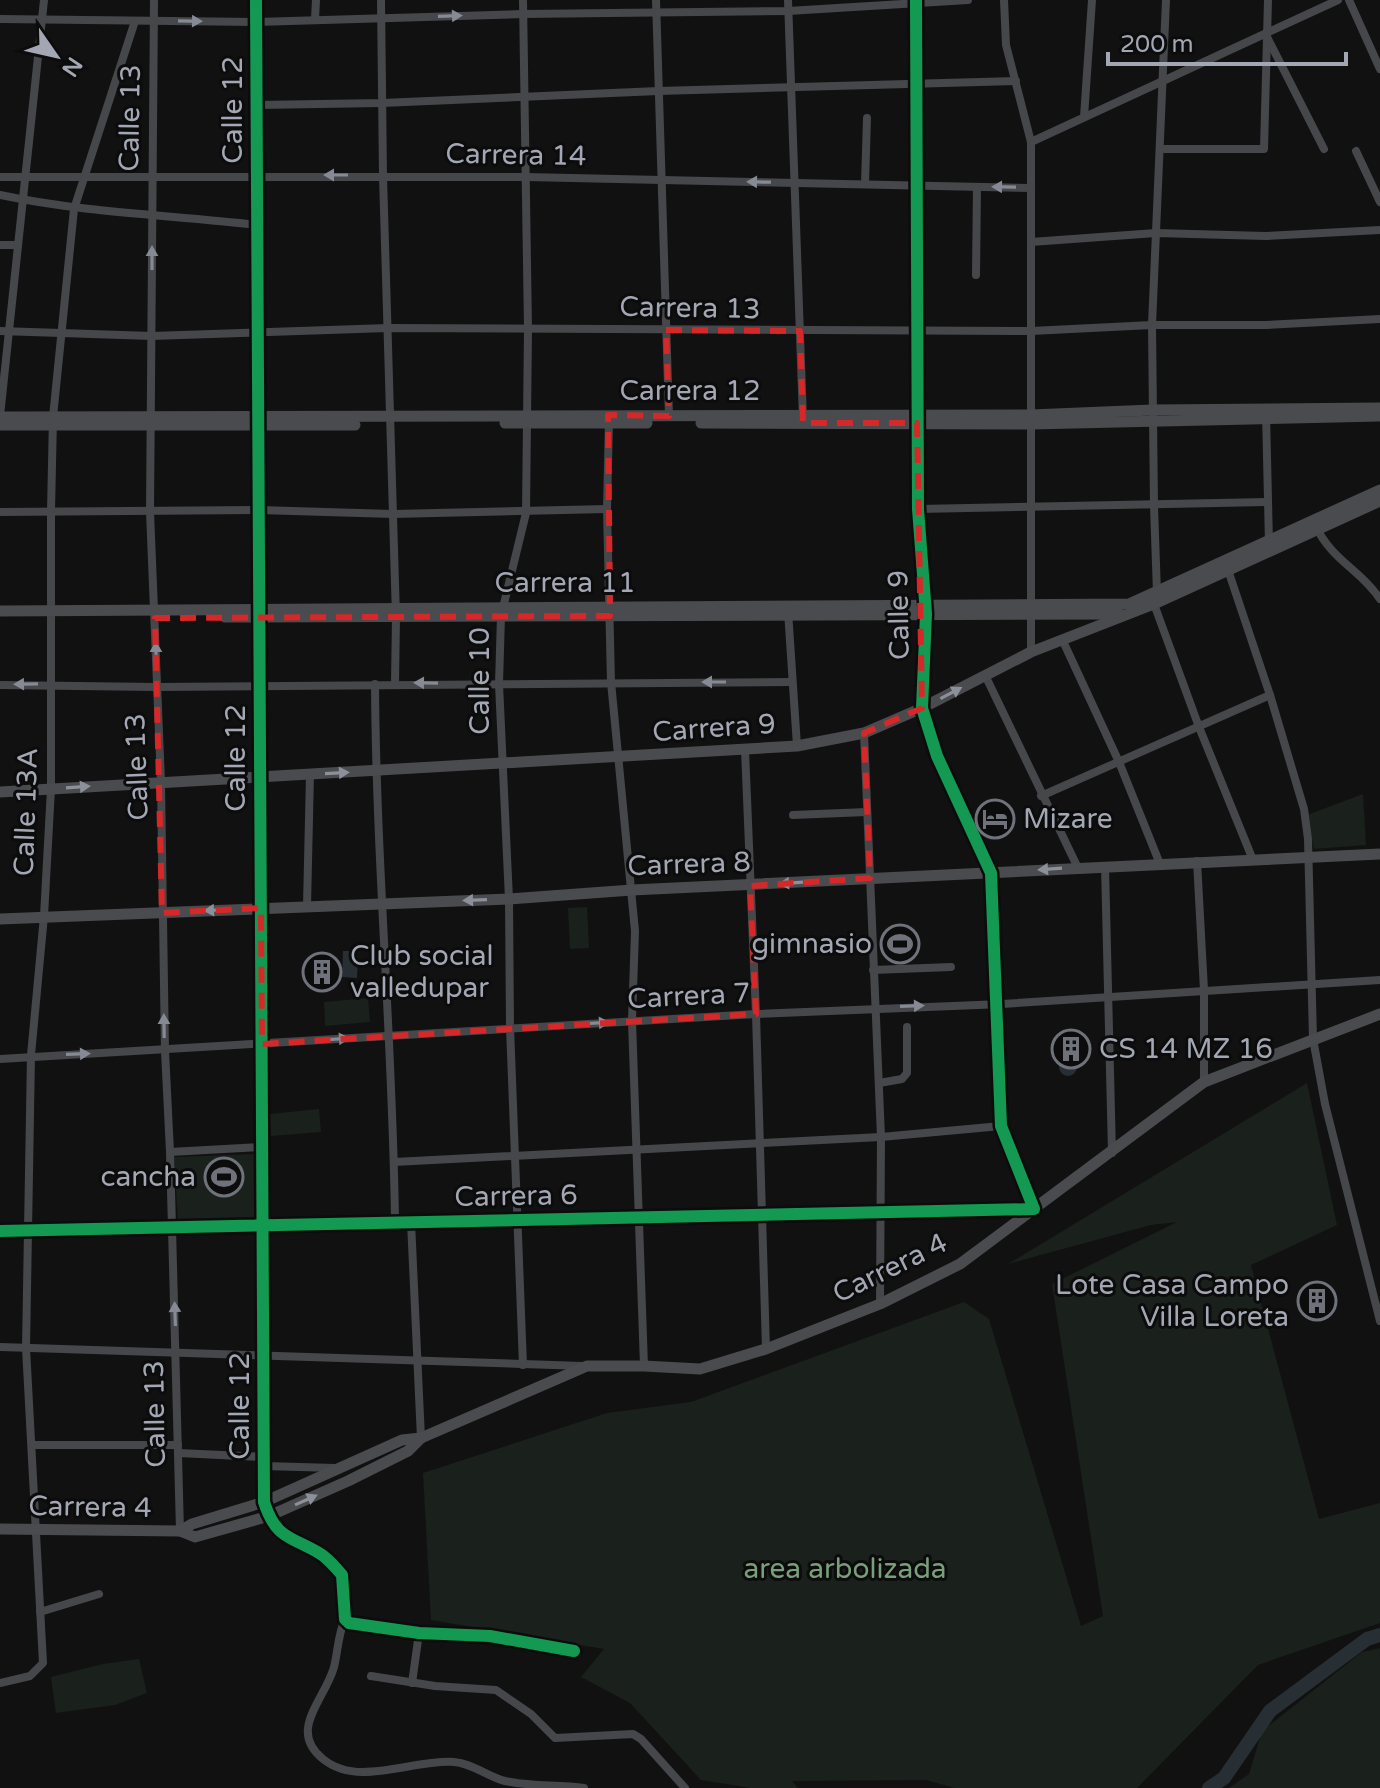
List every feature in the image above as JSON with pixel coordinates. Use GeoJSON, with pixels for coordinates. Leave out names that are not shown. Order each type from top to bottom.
{"type":"FeatureCollection","features":[{"type":"Feature","properties":{"kind":"street"},"geometry":{"type":"LineString","coordinates":[[0,416],[5,331],[18,245],[44,0]]}},
{"type":"Feature","properties":{"kind":"street","name":"Calle 13"},"geometry":{"type":"LineString","coordinates":[[154,0],[150,512],[161,782],[165,1051],[180,1531]]}},
{"type":"Feature","properties":{"kind":"street","name":"Calle 12"},"geometry":{"type":"LineString","coordinates":[[256,0],[264,1502],[269,1516]]}},
{"type":"Feature","properties":{"kind":"street"},"geometry":{"type":"LineString","coordinates":[[315,19],[316,0]]}},
{"type":"Feature","properties":{"kind":"street"},"geometry":{"type":"LineString","coordinates":[[381,0],[395,683]]}},
{"type":"Feature","properties":{"kind":"street","name":"Calle 10"},"geometry":{"type":"LineString","coordinates":[[523,0],[528,329],[526,513],[503,612],[499,684],[509,899],[510,1027],[523,1365]]}},
{"type":"Feature","properties":{"kind":"street"},"geometry":{"type":"LineString","coordinates":[[656,0],[669,416]]}},
{"type":"Feature","properties":{"kind":"street"},"geometry":{"type":"LineString","coordinates":[[788,0],[803,418]]}},
{"type":"Feature","properties":{"kind":"street"},"geometry":{"type":"LineString","coordinates":[[0,19],[256,22],[523,14],[788,11],[968,0]]}},
{"type":"Feature","properties":{"kind":"street"},"geometry":{"type":"LineString","coordinates":[[1004,0],[1006,45],[1031,142],[1031,652]]}},
{"type":"Feature","properties":{"kind":"street"},"geometry":{"type":"LineString","coordinates":[[1084,117],[1092,0]]}},
{"type":"Feature","properties":{"kind":"street"},"geometry":{"type":"LineString","coordinates":[[1166,0],[1152,325],[1156,599],[1199,727],[1253,860]]}},
{"type":"Feature","properties":{"kind":"street"},"geometry":{"type":"LineString","coordinates":[[1160,149],[1264,149],[1268,0]]}},
{"type":"Feature","properties":{"kind":"street"},"geometry":{"type":"LineString","coordinates":[[1031,142],[1338,0]]}},
{"type":"Feature","properties":{"kind":"street"},"geometry":{"type":"LineString","coordinates":[[1349,0],[1380,69]]}},
{"type":"Feature","properties":{"kind":"street","name":"Calle 9"},"geometry":{"type":"LineString","coordinates":[[916,2],[918,509],[925,610],[922,708],[937,756],[991,873],[1001,1126],[1034,1209]]}},
{"type":"Feature","properties":{"kind":"street","name":"Calle 13A"},"geometry":{"type":"LineString","coordinates":[[0,1683],[30,1676],[43,1663],[26,1348],[31,1055],[44,916],[51,789],[53,422],[74,209],[135,21]]}},
{"type":"Feature","properties":{"kind":"street"},"geometry":{"type":"LineString","coordinates":[[1266,33],[1324,149]]}},
{"type":"Feature","properties":{"kind":"street"},"geometry":{"type":"LineString","coordinates":[[257,105],[1016,81]]}},
{"type":"Feature","properties":{"kind":"street"},"geometry":{"type":"LineString","coordinates":[[865,184],[867,118]]}},
{"type":"Feature","properties":{"kind":"street"},"geometry":{"type":"LineString","coordinates":[[1356,151],[1380,202]]}},
{"type":"Feature","properties":{"kind":"street","name":"Carrera 14"},"geometry":{"type":"LineString","coordinates":[[0,177],[526,177],[1031,188]]}},
{"type":"Feature","properties":{"kind":"street"},"geometry":{"type":"LineString","coordinates":[[976,275],[977,187]]}},
{"type":"Feature","properties":{"kind":"street"},"geometry":{"type":"LineString","coordinates":[[0,195],[74,209],[152,213],[257,225]]}},
{"type":"Feature","properties":{"kind":"street"},"geometry":{"type":"LineString","coordinates":[[1031,242],[1156,233],[1266,236],[1380,230]]}},
{"type":"Feature","properties":{"kind":"street"},"geometry":{"type":"LineString","coordinates":[[0,245],[18,245]]}},
{"type":"Feature","properties":{"kind":"street","name":"Carrera 13"},"geometry":{"type":"LineString","coordinates":[[5,331],[152,336],[388,328],[1031,331],[1380,319]]}},
{"type":"Feature","properties":{"kind":"street","name":"Carrera 12"},"geometry":{"type":"LineString","coordinates":[[1266,414],[1380,408]]}},
{"type":"Feature","properties":{"kind":"street"},"geometry":{"type":"LineString","coordinates":[[1266,414],[1269,546]]}},
{"type":"Feature","properties":{"kind":"street","name":"Carrera 12"},"geometry":{"type":"LineString","coordinates":[[0,425],[528,419],[1031,419],[1266,414],[1380,416]]}},
{"type":"Feature","properties":{"kind":"street","name":"Carrera 12"},"geometry":{"type":"LineString","coordinates":[[0,416],[53,422]]}},
{"type":"Feature","properties":{"kind":"street","name":"Carrera 12"},"geometry":{"type":"LineString","coordinates":[[609,419],[669,416],[803,418]]}},
{"type":"Feature","properties":{"kind":"street"},"geometry":{"type":"LineString","coordinates":[[609,419],[607,509],[611,682],[635,931],[632,1021],[644,1366]]}},
{"type":"Feature","properties":{"kind":"street","name":"Carrera 9"},"geometry":{"type":"LineString","coordinates":[[1156,599],[1315,525],[1380,490]]}},
{"type":"Feature","properties":{"kind":"street","name":"Carrera 9"},"geometry":{"type":"LineString","coordinates":[[1315,525],[1380,501]]}},
{"type":"Feature","properties":{"kind":"street"},"geometry":{"type":"LineString","coordinates":[[918,509],[1267,502]]}},
{"type":"Feature","properties":{"kind":"street"},"geometry":{"type":"LineString","coordinates":[[0,512],[259,510],[393,514],[607,509]]}},
{"type":"Feature","properties":{"kind":"street"},"geometry":{"type":"LineString","coordinates":[[1315,525],[1331,552],[1372,587],[1380,599]]}},
{"type":"Feature","properties":{"kind":"street","name":"Carrera 9"},"geometry":{"type":"LineString","coordinates":[[0,792],[617,759],[797,746],[864,733],[922,708],[1031,652],[1228,570],[1269,546]]}},
{"type":"Feature","properties":{"kind":"street"},"geometry":{"type":"LineString","coordinates":[[1228,570],[1304,809],[1313,1039],[1325,1104],[1380,1321]]}},
{"type":"Feature","properties":{"kind":"street","name":"Carrera 11"},"geometry":{"type":"LineString","coordinates":[[0,611],[51,614],[259,614],[1129,609]]}},
{"type":"Feature","properties":{"kind":"street"},"geometry":{"type":"LineString","coordinates":[[788,610],[797,746]]}},
{"type":"Feature","properties":{"kind":"street","name":"Carrera 11"},"geometry":{"type":"LineString","coordinates":[[0,618],[51,614]]}},
{"type":"Feature","properties":{"kind":"street"},"geometry":{"type":"LineString","coordinates":[[1062,639],[1119,762],[1160,864]]}},
{"type":"Feature","properties":{"kind":"street"},"geometry":{"type":"LineString","coordinates":[[985,675],[1078,868]]}},
{"type":"Feature","properties":{"kind":"street"},"geometry":{"type":"LineString","coordinates":[[0,685],[156,687],[792,682]]}},
{"type":"Feature","properties":{"kind":"street"},"geometry":{"type":"LineString","coordinates":[[375,684],[375,771],[395,1223]]}},
{"type":"Feature","properties":{"kind":"street"},"geometry":{"type":"LineString","coordinates":[[1041,796],[1270,695]]}},
{"type":"Feature","properties":{"kind":"street"},"geometry":{"type":"LineString","coordinates":[[864,733],[881,1137],[880,1304]]}},
{"type":"Feature","properties":{"kind":"street"},"geometry":{"type":"LineString","coordinates":[[745,750],[766,1349]]}},
{"type":"Feature","properties":{"kind":"street"},"geometry":{"type":"LineString","coordinates":[[307,906],[310,774]]}},
{"type":"Feature","properties":{"kind":"street"},"geometry":{"type":"LineString","coordinates":[[793,815],[867,812]]}},
{"type":"Feature","properties":{"kind":"street","name":"Carrera 8"},"geometry":{"type":"LineString","coordinates":[[0,919],[509,899],[632,890],[1380,854]]}},
{"type":"Feature","properties":{"kind":"street"},"geometry":{"type":"LineString","coordinates":[[1197,861],[1204,990],[1204,1082]]}},
{"type":"Feature","properties":{"kind":"street"},"geometry":{"type":"LineString","coordinates":[[1105,866],[1112,1153]]}},
{"type":"Feature","properties":{"kind":"street"},"geometry":{"type":"LineString","coordinates":[[873,970],[951,967]]}},
{"type":"Feature","properties":{"kind":"street","name":"Carrera 7"},"geometry":{"type":"LineString","coordinates":[[0,1059],[510,1027],[1107,998],[1380,980]]}},
{"type":"Feature","properties":{"kind":"street","name":"Carrera 4"},"geometry":{"type":"LineString","coordinates":[[180,1531],[192,1524],[264,1502],[402,1440],[421,1438],[587,1366],[700,1369],[766,1349],[880,1304],[960,1264],[1204,1082],[1380,1014]]}},
{"type":"Feature","properties":{"kind":"street"},"geometry":{"type":"LineString","coordinates":[[879,1083],[902,1079],[907,1073],[907,1027]]}},
{"type":"Feature","properties":{"kind":"street"},"geometry":{"type":"LineString","coordinates":[[394,1162],[881,1137],[1001,1126]]}},
{"type":"Feature","properties":{"kind":"street"},"geometry":{"type":"LineString","coordinates":[[170,1152],[262,1147]]}},
{"type":"Feature","properties":{"kind":"street","name":"Carrera 6"},"geometry":{"type":"LineString","coordinates":[[0,1231],[1034,1209]]}},
{"type":"Feature","properties":{"kind":"street"},"geometry":{"type":"LineString","coordinates":[[411,1222],[421,1438]]}},
{"type":"Feature","properties":{"kind":"street"},"geometry":{"type":"LineString","coordinates":[[0,1347],[587,1366]]}},
{"type":"Feature","properties":{"kind":"street","name":"Carrera 4"},"geometry":{"type":"LineString","coordinates":[[0,1529],[180,1531],[195,1537],[269,1516],[408,1451],[421,1438]]}},
{"type":"Feature","properties":{"kind":"street"},"geometry":{"type":"LineString","coordinates":[[33,1445],[178,1449],[264,1462],[344,1468]]}},
{"type":"Feature","properties":{"kind":"street"},"geometry":{"type":"LineString","coordinates":[[269,1516],[280,1532],[298,1545],[319,1553],[342,1575],[345,1619],[334,1667],[308,1722],[309,1743],[326,1761],[338,1769],[359,1772],[395,1771],[458,1762],[510,1782],[584,1788]]}},
{"type":"Feature","properties":{"kind":"street"},"geometry":{"type":"LineString","coordinates":[[40,1612],[99,1594]]}},
{"type":"Feature","properties":{"kind":"street"},"geometry":{"type":"LineString","coordinates":[[345,1619],[358,1625],[419,1633],[490,1636],[574,1651]]}},
{"type":"Feature","properties":{"kind":"street"},"geometry":{"type":"LineString","coordinates":[[412,1683],[419,1633]]}},
{"type":"Feature","properties":{"kind":"street"},"geometry":{"type":"LineString","coordinates":[[371,1676],[496,1690],[531,1714],[555,1738],[633,1734],[685,1788]]}},
{"type":"Feature","properties":{"kind":"highlighted area"},"geometry":{"type":"Polygon","coordinates":[[[666,330],[800,331],[803,423],[917,423],[922,708],[864,733],[870,878],[750,886],[756,1014],[262,1044],[261,908],[162,913],[155,618],[610,616],[608,415],[669,416],[666,330]]]}},
{"type":"Feature","properties":{"kind":"green space"},"geometry":{"type":"Polygon","coordinates":[[[1363,794],[1366,845],[1314,849],[1307,815],[1363,794]]]}},
{"type":"Feature","properties":{"kind":"green space"},"geometry":{"type":"Polygon","coordinates":[[[587,907],[589,948],[570,949],[568,908],[587,907]]]}},
{"type":"Feature","properties":{"kind":"green space"},"geometry":{"type":"Polygon","coordinates":[[[368,998],[370,1022],[325,1026],[324,1002],[368,998]]]}},
{"type":"Feature","properties":{"kind":"green space","name":"area arbolizada"},"geometry":{"type":"Polygon","coordinates":[[[1307,1083],[1337,1225],[1251,1265],[1319,1519],[1380,1503],[1380,1623],[1258,1665],[1137,1788],[954,1788],[926,1780],[792,1781],[798,1788],[751,1788],[701,1780],[630,1703],[581,1677],[604,1649],[431,1620],[423,1473],[607,1413],[691,1402],[964,1302],[989,1319],[1081,1626],[1103,1616],[1052,1284],[1177,1222],[1151,1225],[1008,1264],[1307,1083]]]}},
{"type":"Feature","properties":{"kind":"green space"},"geometry":{"type":"Polygon","coordinates":[[[319,1109],[321,1132],[271,1136],[270,1114],[319,1109]]]}},
{"type":"Feature","properties":{"kind":"green space"},"geometry":{"type":"Polygon","coordinates":[[[254,1154],[257,1219],[178,1221],[174,1157],[254,1154]]]}},
{"type":"Feature","properties":{"kind":"green space"},"geometry":{"type":"Polygon","coordinates":[[[1380,1648],[1380,1788],[1229,1788],[1249,1774],[1262,1731],[1362,1652],[1380,1648]]]}},
{"type":"Feature","properties":{"kind":"green space"},"geometry":{"type":"Polygon","coordinates":[[[139,1659],[147,1693],[115,1705],[56,1713],[51,1677],[139,1659]]]}},
{"type":"Feature","properties":{"kind":"shaded area"},"geometry":{"type":"Polygon","coordinates":[[[343,951],[354,951],[358,958],[357,978],[342,977],[343,951]]]}},
{"type":"Feature","properties":{"kind":"shaded area"},"geometry":{"type":"Polygon","coordinates":[[[1068,1058],[1077,1067],[1068,1076],[1059,1067],[1068,1058]]]}},
{"type":"Feature","properties":{"kind":"waterway"},"geometry":{"type":"LineString","coordinates":[[1209,1788],[1224,1778],[1270,1711],[1367,1639],[1380,1635]]}},
{"type":"Feature","properties":{"kind":"cycle path"},"geometry":{"type":"LineString","coordinates":[[256,0],[264,1502],[279,1530],[322,1555],[342,1575],[345,1619],[349,1623],[419,1633],[490,1636],[574,1651]]}},
{"type":"Feature","properties":{"kind":"cycle path"},"geometry":{"type":"LineString","coordinates":[[0,1231],[1034,1209],[1001,1126],[991,873],[937,756],[922,708],[926,614],[918,509],[916,0]]}},
{"type":"Feature","properties":{"kind":"place","name":"Mizare"},"geometry":{"type":"Point","coordinates":[995,819]}},
{"type":"Feature","properties":{"kind":"place","name":"gimnasio"},"geometry":{"type":"Point","coordinates":[900,944]}},
{"type":"Feature","properties":{"kind":"place","name":"Club social valledupar"},"geometry":{"type":"Point","coordinates":[322,972]}},
{"type":"Feature","properties":{"kind":"place","name":"CS 14 MZ 16"},"geometry":{"type":"Point","coordinates":[1071,1049]}},
{"type":"Feature","properties":{"kind":"place","name":"cancha"},"geometry":{"type":"Point","coordinates":[224,1177]}},
{"type":"Feature","properties":{"kind":"place","name":"Lote Casa Campo Villa Loreta"},"geometry":{"type":"Point","coordinates":[1317,1301]}}]}
